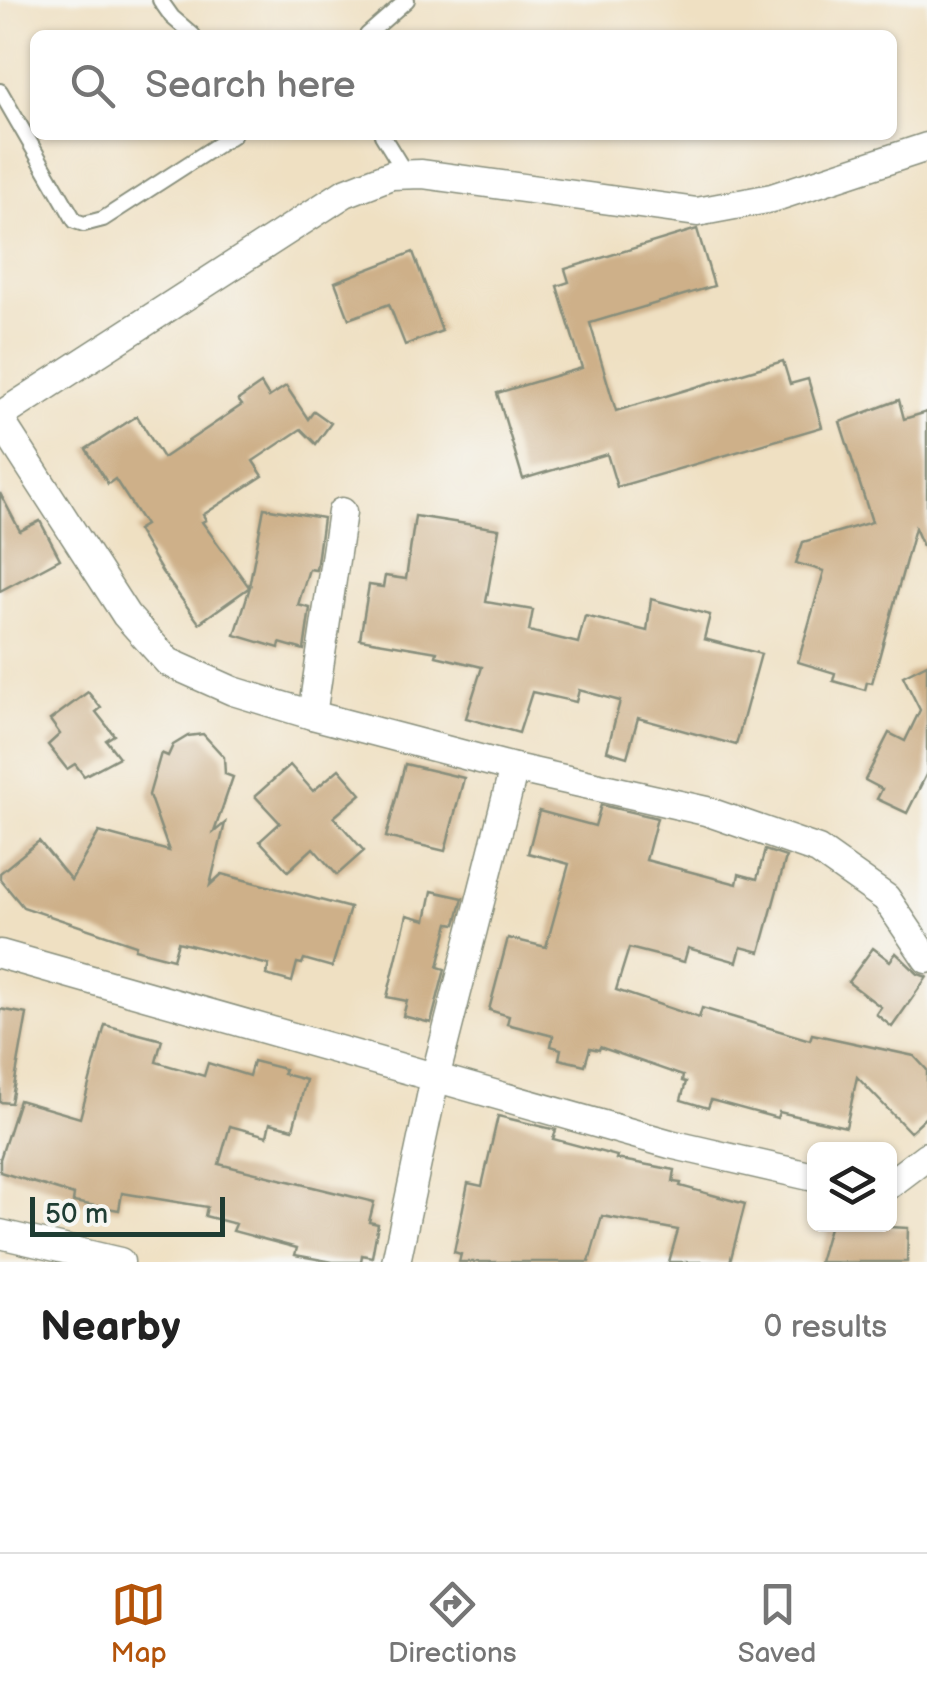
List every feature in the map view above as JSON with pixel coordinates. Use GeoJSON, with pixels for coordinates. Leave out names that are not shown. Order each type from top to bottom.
{"type":"FeatureCollection","features":[{"type":"Feature","properties":{"kind":"street"},"geometry":{"type":"LineString","coordinates":[[927,147],[772,198],[697,212],[422,174],[392,175],[344,194],[0,418],[126,615],[168,662],[233,691],[312,715],[514,768],[706,811],[818,850],[886,898],[927,960]]}},
{"type":"Feature","properties":{"kind":"street"},"geometry":{"type":"LineString","coordinates":[[312,715],[342,512]]}},
{"type":"Feature","properties":{"kind":"street"},"geometry":{"type":"LineString","coordinates":[[396,1262],[435,1078],[514,768]]}},
{"type":"Feature","properties":{"kind":"street"},"geometry":{"type":"LineString","coordinates":[[0,954],[670,1144],[807,1175]]}},
{"type":"Feature","properties":{"kind":"street"},"geometry":{"type":"LineString","coordinates":[[897,1179],[927,1156]]}},
{"type":"Feature","properties":{"kind":"street"},"geometry":{"type":"LineString","coordinates":[[0,1234],[120,1262]]}},
{"type":"Feature","properties":{"kind":"lane"},"geometry":{"type":"LineString","coordinates":[[160,0],[172,18],[187,30]]}},
{"type":"Feature","properties":{"kind":"lane"},"geometry":{"type":"LineString","coordinates":[[373,30],[408,0]]}},
{"type":"Feature","properties":{"kind":"lane"},"geometry":{"type":"LineString","coordinates":[[0,91],[75,221],[84,224],[103,220],[225,140]]}},
{"type":"Feature","properties":{"kind":"lane"},"geometry":{"type":"LineString","coordinates":[[385,140],[406,174]]}},
{"type":"Feature","properties":{"kind":"building"},"geometry":{"type":"Polygon","coordinates":[[[697,229],[714,286],[590,323],[616,411],[783,361],[790,384],[808,379],[822,427],[617,487],[607,454],[523,479],[497,393],[582,368],[557,286],[569,282],[565,269],[697,229]]]}},
{"type":"Feature","properties":{"kind":"building"},"geometry":{"type":"Polygon","coordinates":[[[413,252],[442,331],[405,345],[389,304],[349,319],[335,282],[413,252]]]}},
{"type":"Feature","properties":{"kind":"building"},"geometry":{"type":"Polygon","coordinates":[[[261,384],[269,397],[286,386],[308,419],[314,411],[331,423],[316,444],[301,429],[253,461],[263,476],[203,515],[206,520],[202,522],[249,587],[264,508],[323,518],[316,570],[309,569],[298,605],[310,608],[304,650],[280,643],[279,648],[235,635],[250,587],[199,623],[137,530],[145,525],[115,479],[108,484],[86,449],[137,416],[163,458],[242,405],[238,400],[261,384]]]}},
{"type":"Feature","properties":{"kind":"building"},"geometry":{"type":"Polygon","coordinates":[[[899,400],[904,419],[927,412],[927,555],[915,528],[872,683],[867,682],[865,690],[833,681],[835,673],[798,662],[824,571],[796,563],[803,542],[872,522],[840,422],[899,400]]]}},
{"type":"Feature","properties":{"kind":"building"},"geometry":{"type":"Polygon","coordinates":[[[0,493],[20,531],[40,521],[60,559],[0,591],[0,493]]]}},
{"type":"Feature","properties":{"kind":"building"},"geometry":{"type":"Polygon","coordinates":[[[415,516],[499,529],[486,602],[533,610],[529,631],[578,643],[585,616],[647,631],[651,599],[710,615],[704,639],[761,654],[736,745],[638,718],[627,757],[607,751],[620,701],[579,690],[576,702],[532,692],[519,733],[466,718],[482,667],[436,656],[437,652],[360,639],[369,585],[383,587],[385,576],[406,579],[415,516]]]}},
{"type":"Feature","properties":{"kind":"building"},"geometry":{"type":"Polygon","coordinates":[[[927,664],[927,773],[907,813],[877,799],[882,789],[865,780],[889,733],[905,741],[920,710],[903,676],[927,664]]]}},
{"type":"Feature","properties":{"kind":"building"},"geometry":{"type":"Polygon","coordinates":[[[88,692],[101,708],[96,712],[114,735],[106,740],[119,757],[84,776],[75,764],[67,769],[48,745],[60,734],[50,720],[88,692]]]}},
{"type":"Feature","properties":{"kind":"building"},"geometry":{"type":"Polygon","coordinates":[[[203,734],[224,757],[225,774],[233,777],[214,832],[225,823],[210,885],[222,874],[350,908],[332,967],[304,959],[302,964],[297,963],[292,982],[266,975],[269,965],[178,942],[173,959],[135,949],[136,945],[23,907],[0,879],[0,873],[39,841],[71,880],[99,832],[169,851],[149,795],[161,753],[168,756],[173,745],[188,736],[203,734]]]}},
{"type":"Feature","properties":{"kind":"building"},"geometry":{"type":"Polygon","coordinates":[[[405,764],[464,778],[445,851],[386,837],[405,764]]]}},
{"type":"Feature","properties":{"kind":"building"},"geometry":{"type":"Polygon","coordinates":[[[290,765],[313,791],[339,769],[361,794],[334,817],[364,851],[337,875],[313,848],[288,871],[260,841],[280,823],[255,796],[290,765]]]}},
{"type":"Feature","properties":{"kind":"building"},"geometry":{"type":"Polygon","coordinates":[[[601,805],[657,818],[646,860],[737,884],[739,874],[757,879],[765,850],[786,857],[760,952],[741,947],[737,962],[688,948],[684,962],[629,948],[616,990],[699,1018],[702,1008],[810,1040],[812,1034],[914,1056],[927,1070],[927,1116],[910,1132],[857,1077],[846,1127],[779,1112],[777,1118],[711,1100],[708,1108],[681,1100],[686,1082],[682,1081],[683,1076],[600,1047],[590,1048],[585,1065],[559,1059],[561,1049],[551,1046],[553,1036],[507,1024],[509,1016],[489,1010],[508,938],[546,947],[569,864],[528,853],[539,811],[595,826],[601,805]]]}},
{"type":"Feature","properties":{"kind":"building"},"geometry":{"type":"Polygon","coordinates":[[[432,891],[463,898],[456,924],[449,923],[443,946],[438,967],[445,969],[431,1023],[403,1016],[407,1001],[387,997],[407,915],[426,920],[432,891]]]}},
{"type":"Feature","properties":{"kind":"building"},"geometry":{"type":"Polygon","coordinates":[[[873,948],[890,961],[896,953],[918,974],[927,977],[892,1027],[876,1014],[881,1007],[848,982],[873,948]]]}},
{"type":"Feature","properties":{"kind":"building"},"geometry":{"type":"Polygon","coordinates":[[[0,1009],[27,1014],[11,1103],[0,1102],[0,1009]]]}},
{"type":"Feature","properties":{"kind":"building"},"geometry":{"type":"Polygon","coordinates":[[[105,1025],[162,1040],[156,1062],[204,1076],[208,1063],[249,1076],[253,1061],[285,1069],[283,1074],[306,1080],[293,1129],[270,1123],[267,1136],[230,1126],[219,1164],[374,1202],[369,1222],[378,1224],[372,1257],[362,1255],[361,1262],[333,1262],[295,1255],[297,1248],[233,1231],[236,1224],[205,1216],[207,1207],[122,1193],[119,1210],[73,1202],[74,1195],[0,1172],[0,1159],[19,1100],[80,1118],[105,1025]]]}},
{"type":"Feature","properties":{"kind":"building"},"geometry":{"type":"Polygon","coordinates":[[[498,1116],[556,1130],[553,1139],[617,1156],[616,1159],[675,1170],[673,1182],[681,1183],[680,1186],[745,1204],[730,1262],[669,1262],[678,1230],[602,1216],[589,1262],[459,1262],[461,1254],[454,1252],[468,1183],[482,1186],[498,1116]]]}},
{"type":"Feature","properties":{"kind":"building"},"geometry":{"type":"Polygon","coordinates":[[[897,1227],[908,1228],[907,1262],[819,1262],[828,1232],[897,1232],[897,1227]]]}}]}
